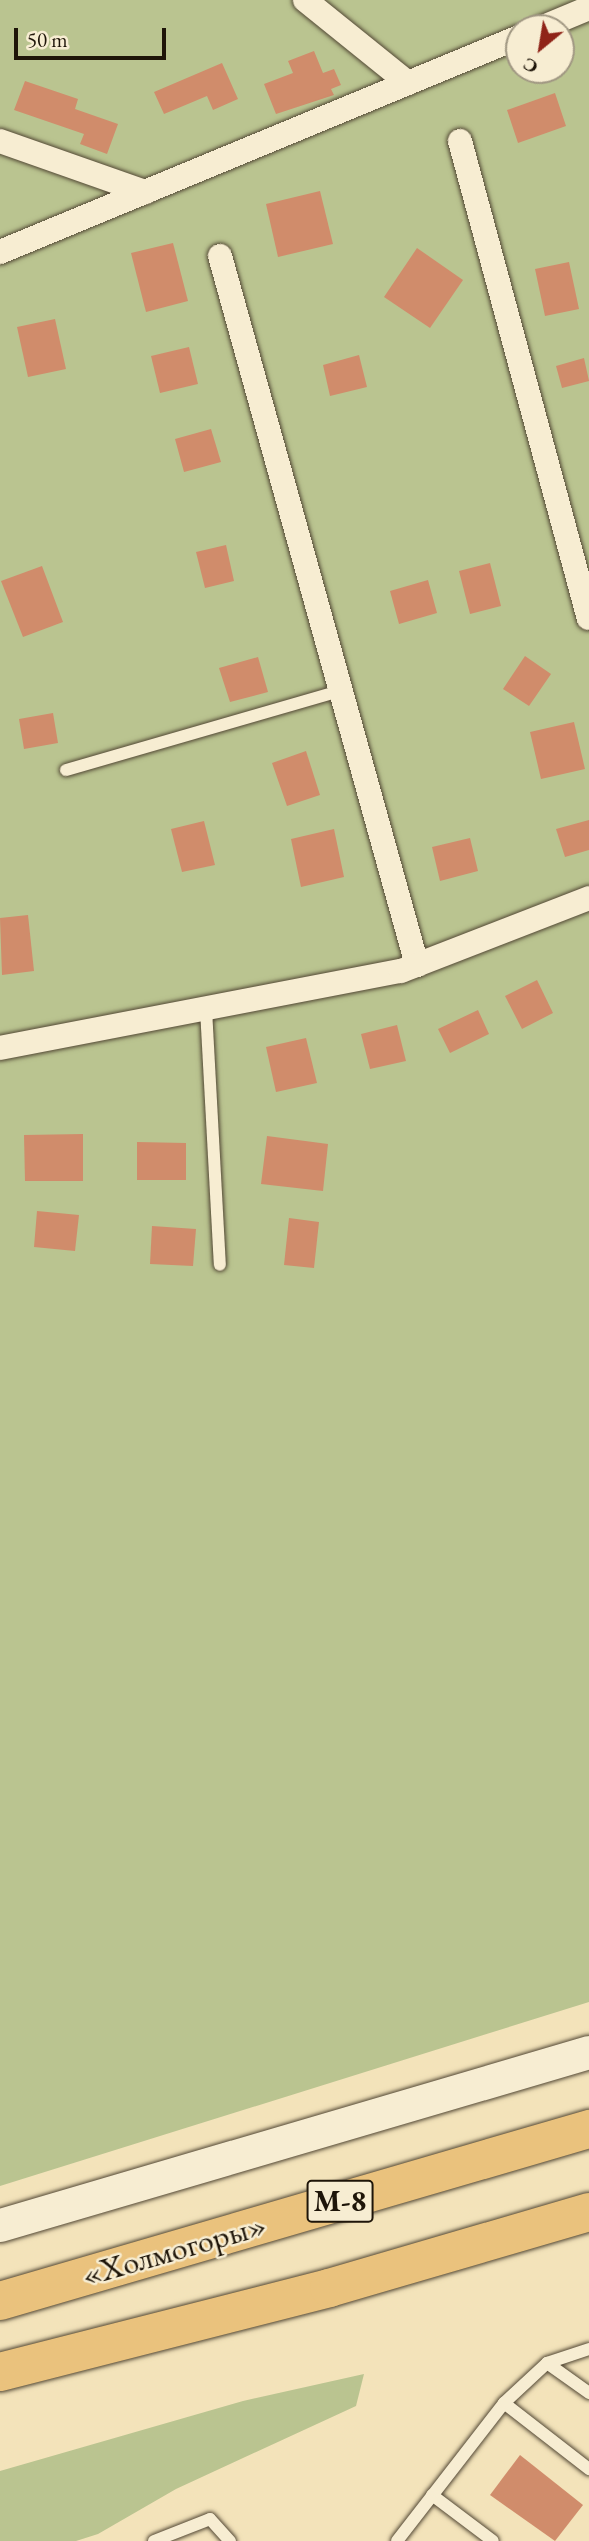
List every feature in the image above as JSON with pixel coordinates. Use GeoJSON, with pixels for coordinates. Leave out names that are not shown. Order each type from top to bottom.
{"type":"FeatureCollection","features":[{"type":"Feature","properties":{"kind":"highway","name":"«Холмогоры»"},"geometry":{"type":"LineString","coordinates":[[0,2301],[589,2129]]}},
{"type":"Feature","properties":{"kind":"highway","name":"М-8"},"geometry":{"type":"LineString","coordinates":[[0,2372],[329,2288],[589,2212]]}},
{"type":"Feature","properties":{"kind":"main road"},"geometry":{"type":"LineString","coordinates":[[0,2225],[589,2052]]}},
{"type":"Feature","properties":{"kind":"main road"},"geometry":{"type":"LineString","coordinates":[[0,2290],[91,2275]]}},
{"type":"Feature","properties":{"kind":"street"},"geometry":{"type":"LineString","coordinates":[[305,0],[408,83]]}},
{"type":"Feature","properties":{"kind":"street"},"geometry":{"type":"LineString","coordinates":[[0,252],[505,43]]}},
{"type":"Feature","properties":{"kind":"street"},"geometry":{"type":"LineString","coordinates":[[0,141],[145,192]]}},
{"type":"Feature","properties":{"kind":"street"},"geometry":{"type":"LineString","coordinates":[[460,141],[589,618]]}},
{"type":"Feature","properties":{"kind":"street"},"geometry":{"type":"LineString","coordinates":[[220,256],[416,965]]}},
{"type":"Feature","properties":{"kind":"street"},"geometry":{"type":"LineString","coordinates":[[0,1048],[416,965],[589,898]]}},
{"type":"Feature","properties":{"kind":"lane"},"geometry":{"type":"LineString","coordinates":[[66,770],[340,691]]}},
{"type":"Feature","properties":{"kind":"lane"},"geometry":{"type":"LineString","coordinates":[[206,1009],[220,1265]]}},
{"type":"Feature","properties":{"kind":"lane"},"geometry":{"type":"LineString","coordinates":[[397,2541],[504,2403],[547,2363],[589,2349]]}},
{"type":"Feature","properties":{"kind":"lane"},"geometry":{"type":"LineString","coordinates":[[547,2363],[589,2393]]}},
{"type":"Feature","properties":{"kind":"lane"},"geometry":{"type":"LineString","coordinates":[[504,2403],[589,2469]]}},
{"type":"Feature","properties":{"kind":"lane"},"geometry":{"type":"LineString","coordinates":[[432,2495],[494,2541]]}},
{"type":"Feature","properties":{"kind":"lane"},"geometry":{"type":"LineString","coordinates":[[154,2541],[210,2519],[230,2541]]}},
{"type":"Feature","properties":{"kind":"green space"},"geometry":{"type":"Polygon","coordinates":[[[0,0],[589,0],[589,2002],[0,2186],[0,0]]]}},
{"type":"Feature","properties":{"kind":"green space"},"geometry":{"type":"Polygon","coordinates":[[[364,2374],[356,2406],[176,2489],[98,2534],[76,2541],[0,2541],[0,2471],[243,2401],[364,2374]]]}},
{"type":"Feature","properties":{"kind":"building"},"geometry":{"type":"Polygon","coordinates":[[[314,51],[323,73],[334,69],[341,85],[331,89],[334,95],[276,114],[264,84],[293,73],[288,61],[314,51]]]}},
{"type":"Feature","properties":{"kind":"building"},"geometry":{"type":"Polygon","coordinates":[[[222,63],[238,99],[213,110],[207,96],[164,114],[154,92],[222,63]]]}},
{"type":"Feature","properties":{"kind":"building"},"geometry":{"type":"Polygon","coordinates":[[[25,81],[78,99],[75,109],[118,124],[107,154],[80,144],[84,134],[14,110],[25,81]]]}},
{"type":"Feature","properties":{"kind":"building"},"geometry":{"type":"Polygon","coordinates":[[[555,93],[566,126],[518,143],[507,110],[555,93]]]}},
{"type":"Feature","properties":{"kind":"building"},"geometry":{"type":"Polygon","coordinates":[[[320,191],[333,244],[278,257],[266,204],[320,191]]]}},
{"type":"Feature","properties":{"kind":"building"},"geometry":{"type":"Polygon","coordinates":[[[173,243],[188,301],[146,312],[131,253],[173,243]]]}},
{"type":"Feature","properties":{"kind":"building"},"geometry":{"type":"Polygon","coordinates":[[[417,248],[463,280],[430,328],[384,297],[417,248]]]}},
{"type":"Feature","properties":{"kind":"building"},"geometry":{"type":"Polygon","coordinates":[[[569,262],[579,309],[545,316],[535,269],[569,262]]]}},
{"type":"Feature","properties":{"kind":"building"},"geometry":{"type":"Polygon","coordinates":[[[55,319],[66,369],[28,377],[17,327],[55,319]]]}},
{"type":"Feature","properties":{"kind":"building"},"geometry":{"type":"Polygon","coordinates":[[[189,347],[198,384],[160,393],[151,356],[189,347]]]}},
{"type":"Feature","properties":{"kind":"building"},"geometry":{"type":"Polygon","coordinates":[[[359,355],[367,387],[330,396],[323,365],[359,355]]]}},
{"type":"Feature","properties":{"kind":"building"},"geometry":{"type":"Polygon","coordinates":[[[584,358],[589,381],[562,388],[556,366],[584,358]]]}},
{"type":"Feature","properties":{"kind":"building"},"geometry":{"type":"Polygon","coordinates":[[[211,429],[221,462],[184,472],[175,439],[211,429]]]}},
{"type":"Feature","properties":{"kind":"building"},"geometry":{"type":"Polygon","coordinates":[[[226,545],[234,581],[205,588],[196,552],[226,545]]]}},
{"type":"Feature","properties":{"kind":"building"},"geometry":{"type":"Polygon","coordinates":[[[490,563],[501,606],[470,614],[459,571],[490,563]]]}},
{"type":"Feature","properties":{"kind":"building"},"geometry":{"type":"Polygon","coordinates":[[[42,566],[63,622],[23,637],[1,581],[42,566]]]}},
{"type":"Feature","properties":{"kind":"building"},"geometry":{"type":"Polygon","coordinates":[[[428,580],[437,613],[399,624],[390,591],[428,580]]]}},
{"type":"Feature","properties":{"kind":"building"},"geometry":{"type":"Polygon","coordinates":[[[525,656],[551,674],[529,706],[503,689],[525,656]]]}},
{"type":"Feature","properties":{"kind":"building"},"geometry":{"type":"Polygon","coordinates":[[[258,657],[268,692],[230,702],[219,668],[258,657]]]}},
{"type":"Feature","properties":{"kind":"building"},"geometry":{"type":"Polygon","coordinates":[[[53,713],[58,743],[24,749],[19,719],[53,713]]]}},
{"type":"Feature","properties":{"kind":"building"},"geometry":{"type":"Polygon","coordinates":[[[574,722],[585,769],[541,779],[530,732],[574,722]]]}},
{"type":"Feature","properties":{"kind":"building"},"geometry":{"type":"Polygon","coordinates":[[[306,751],[320,795],[287,806],[272,763],[306,751]]]}},
{"type":"Feature","properties":{"kind":"building"},"geometry":{"type":"Polygon","coordinates":[[[589,820],[589,850],[565,857],[556,829],[589,820]]]}},
{"type":"Feature","properties":{"kind":"building"},"geometry":{"type":"Polygon","coordinates":[[[204,821],[215,865],[182,872],[171,829],[204,821]]]}},
{"type":"Feature","properties":{"kind":"building"},"geometry":{"type":"Polygon","coordinates":[[[334,829],[344,877],[301,887],[291,839],[334,829]]]}},
{"type":"Feature","properties":{"kind":"building"},"geometry":{"type":"Polygon","coordinates":[[[470,838],[478,871],[440,881],[432,847],[470,838]]]}},
{"type":"Feature","properties":{"kind":"building"},"geometry":{"type":"Polygon","coordinates":[[[28,915],[34,971],[2,975],[0,918],[28,915]]]}},
{"type":"Feature","properties":{"kind":"building"},"geometry":{"type":"Polygon","coordinates":[[[537,980],[553,1013],[522,1029],[505,996],[537,980]]]}},
{"type":"Feature","properties":{"kind":"building"},"geometry":{"type":"Polygon","coordinates":[[[478,1010],[489,1034],[450,1053],[438,1029],[478,1010]]]}},
{"type":"Feature","properties":{"kind":"building"},"geometry":{"type":"Polygon","coordinates":[[[397,1025],[406,1061],[370,1069],[361,1034],[397,1025]]]}},
{"type":"Feature","properties":{"kind":"building"},"geometry":{"type":"Polygon","coordinates":[[[306,1038],[317,1083],[276,1092],[266,1047],[306,1038]]]}},
{"type":"Feature","properties":{"kind":"building"},"geometry":{"type":"Polygon","coordinates":[[[83,1134],[83,1181],[25,1181],[24,1135],[83,1134]]]}},
{"type":"Feature","properties":{"kind":"building"},"geometry":{"type":"Polygon","coordinates":[[[267,1136],[328,1144],[323,1191],[261,1184],[267,1136]]]}},
{"type":"Feature","properties":{"kind":"building"},"geometry":{"type":"Polygon","coordinates":[[[137,1142],[186,1143],[186,1180],[137,1180],[137,1142]]]}},
{"type":"Feature","properties":{"kind":"building"},"geometry":{"type":"Polygon","coordinates":[[[37,1211],[79,1215],[75,1251],[34,1247],[37,1211]]]}},
{"type":"Feature","properties":{"kind":"building"},"geometry":{"type":"Polygon","coordinates":[[[289,1218],[319,1222],[314,1268],[284,1265],[289,1218]]]}},
{"type":"Feature","properties":{"kind":"building"},"geometry":{"type":"Polygon","coordinates":[[[152,1226],[196,1229],[193,1266],[150,1264],[152,1226]]]}},
{"type":"Feature","properties":{"kind":"building"},"geometry":{"type":"Polygon","coordinates":[[[520,2455],[583,2505],[555,2541],[490,2495],[520,2455]]]}}]}
